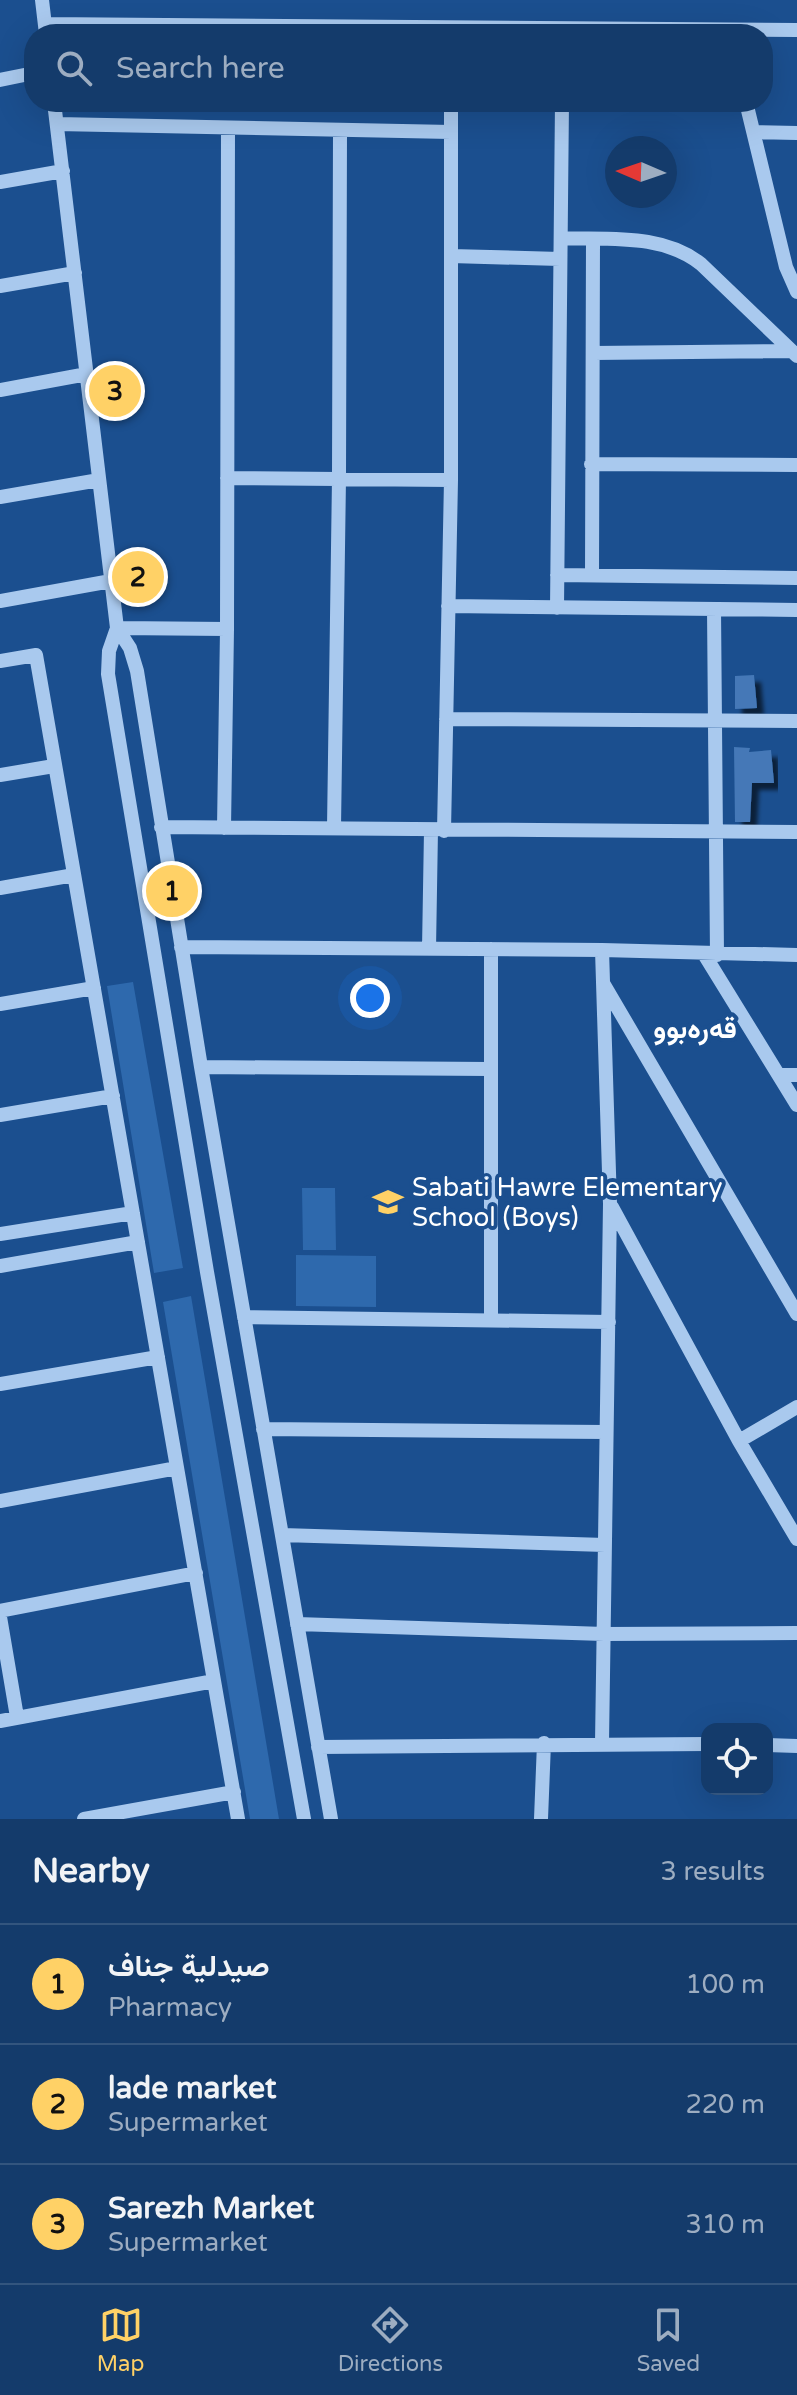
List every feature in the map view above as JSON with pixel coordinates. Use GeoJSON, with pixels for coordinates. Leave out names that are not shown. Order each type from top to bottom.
{"type":"FeatureCollection","features":[{"type":"Feature","properties":{"kind":"street"},"geometry":{"type":"LineString","coordinates":[[43,1],[45,24]]}},
{"type":"Feature","properties":{"kind":"street"},"geometry":{"type":"LineString","coordinates":[[773,31],[797,30]]}},
{"type":"Feature","properties":{"kind":"street"},"geometry":{"type":"LineString","coordinates":[[0,80],[24,75]]}},
{"type":"Feature","properties":{"kind":"street"},"geometry":{"type":"LineString","coordinates":[[55,112],[117,628],[130,648],[137,671],[201,1067],[331,1819]]}},
{"type":"Feature","properties":{"kind":"street"},"geometry":{"type":"LineString","coordinates":[[429,949],[446,719],[451,480],[451,112]]}},
{"type":"Feature","properties":{"kind":"street"},"geometry":{"type":"LineString","coordinates":[[557,608],[562,112]]}},
{"type":"Feature","properties":{"kind":"street"},"geometry":{"type":"LineString","coordinates":[[749,112],[786,267],[797,292]]}},
{"type":"Feature","properties":{"kind":"street"},"geometry":{"type":"LineString","coordinates":[[57,124],[451,132]]}},
{"type":"Feature","properties":{"kind":"street"},"geometry":{"type":"LineString","coordinates":[[224,828],[228,129]]}},
{"type":"Feature","properties":{"kind":"street"},"geometry":{"type":"LineString","coordinates":[[334,828],[340,131]]}},
{"type":"Feature","properties":{"kind":"street"},"geometry":{"type":"LineString","coordinates":[[755,132],[797,133]]}},
{"type":"Feature","properties":{"kind":"street"},"geometry":{"type":"LineString","coordinates":[[0,182],[63,171]]}},
{"type":"Feature","properties":{"kind":"street"},"geometry":{"type":"LineString","coordinates":[[561,238],[653,242],[683,252],[701,264],[795,354]]}},
{"type":"Feature","properties":{"kind":"street"},"geometry":{"type":"LineString","coordinates":[[592,575],[593,239]]}},
{"type":"Feature","properties":{"kind":"street"},"geometry":{"type":"LineString","coordinates":[[451,256],[560,259]]}},
{"type":"Feature","properties":{"kind":"street"},"geometry":{"type":"LineString","coordinates":[[0,286],[75,273]]}},
{"type":"Feature","properties":{"kind":"street"},"geometry":{"type":"LineString","coordinates":[[593,353],[795,354]]}},
{"type":"Feature","properties":{"kind":"street"},"geometry":{"type":"LineString","coordinates":[[0,390],[87,374]]}},
{"type":"Feature","properties":{"kind":"street"},"geometry":{"type":"LineString","coordinates":[[591,464],[797,465]]}},
{"type":"Feature","properties":{"kind":"street"},"geometry":{"type":"LineString","coordinates":[[227,478],[451,480]]}},
{"type":"Feature","properties":{"kind":"street"},"geometry":{"type":"LineString","coordinates":[[0,497],[99,480]]}},
{"type":"Feature","properties":{"kind":"street"},"geometry":{"type":"LineString","coordinates":[[557,575],[797,578]]}},
{"type":"Feature","properties":{"kind":"street"},"geometry":{"type":"LineString","coordinates":[[0,601],[111,581]]}},
{"type":"Feature","properties":{"kind":"street"},"geometry":{"type":"LineString","coordinates":[[448,606],[797,610]]}},
{"type":"Feature","properties":{"kind":"street"},"geometry":{"type":"LineString","coordinates":[[714,609],[716,831],[710,954],[797,1105]]}},
{"type":"Feature","properties":{"kind":"street"},"geometry":{"type":"LineString","coordinates":[[117,628],[227,629]]}},
{"type":"Feature","properties":{"kind":"street"},"geometry":{"type":"LineString","coordinates":[[117,628],[109,651],[108,674],[207,1272],[304,1819]]}},
{"type":"Feature","properties":{"kind":"street"},"geometry":{"type":"LineString","coordinates":[[0,661],[36,655],[238,1819]]}},
{"type":"Feature","properties":{"kind":"street"},"geometry":{"type":"LineString","coordinates":[[446,719],[797,721]]}},
{"type":"Feature","properties":{"kind":"street"},"geometry":{"type":"LineString","coordinates":[[0,775],[54,766]]}},
{"type":"Feature","properties":{"kind":"street"},"geometry":{"type":"LineString","coordinates":[[161,827],[797,832]]}},
{"type":"Feature","properties":{"kind":"street"},"geometry":{"type":"LineString","coordinates":[[0,888],[74,875]]}},
{"type":"Feature","properties":{"kind":"street"},"geometry":{"type":"LineString","coordinates":[[181,947],[602,950],[797,955]]}},
{"type":"Feature","properties":{"kind":"street"},"geometry":{"type":"LineString","coordinates":[[491,949],[491,1320]]}},
{"type":"Feature","properties":{"kind":"street"},"geometry":{"type":"LineString","coordinates":[[602,950],[610,1204],[602,1743]]}},
{"type":"Feature","properties":{"kind":"street"},"geometry":{"type":"LineString","coordinates":[[602,981],[797,1314]]}},
{"type":"Feature","properties":{"kind":"street"},"geometry":{"type":"LineString","coordinates":[[0,1004],[94,988]]}},
{"type":"Feature","properties":{"kind":"street"},"geometry":{"type":"LineString","coordinates":[[201,1067],[489,1069]]}},
{"type":"Feature","properties":{"kind":"street"},"geometry":{"type":"LineString","coordinates":[[779,1075],[797,1075]]}},
{"type":"Feature","properties":{"kind":"street"},"geometry":{"type":"LineString","coordinates":[[0,1115],[113,1096]]}},
{"type":"Feature","properties":{"kind":"street"},"geometry":{"type":"LineString","coordinates":[[610,1204],[739,1441],[797,1539]]}},
{"type":"Feature","properties":{"kind":"street"},"geometry":{"type":"LineString","coordinates":[[0,1234],[133,1213]]}},
{"type":"Feature","properties":{"kind":"street"},"geometry":{"type":"LineString","coordinates":[[0,1266],[138,1242]]}},
{"type":"Feature","properties":{"kind":"street"},"geometry":{"type":"LineString","coordinates":[[207,1272],[235,1266]]}},
{"type":"Feature","properties":{"kind":"street"},"geometry":{"type":"LineString","coordinates":[[244,1317],[609,1322]]}},
{"type":"Feature","properties":{"kind":"street"},"geometry":{"type":"LineString","coordinates":[[0,1384],[158,1357]]}},
{"type":"Feature","properties":{"kind":"street"},"geometry":{"type":"LineString","coordinates":[[739,1441],[797,1407]]}},
{"type":"Feature","properties":{"kind":"street"},"geometry":{"type":"LineString","coordinates":[[263,1429],[606,1432]]}},
{"type":"Feature","properties":{"kind":"street"},"geometry":{"type":"LineString","coordinates":[[0,1501],[177,1468]]}},
{"type":"Feature","properties":{"kind":"street"},"geometry":{"type":"LineString","coordinates":[[282,1535],[605,1545]]}},
{"type":"Feature","properties":{"kind":"street"},"geometry":{"type":"LineString","coordinates":[[0,1611],[196,1573]]}},
{"type":"Feature","properties":{"kind":"street"},"geometry":{"type":"LineString","coordinates":[[0,1617],[17,1717]]}},
{"type":"Feature","properties":{"kind":"street"},"geometry":{"type":"LineString","coordinates":[[297,1624],[604,1634],[797,1633]]}},
{"type":"Feature","properties":{"kind":"street"},"geometry":{"type":"LineString","coordinates":[[0,1721],[214,1681]]}},
{"type":"Feature","properties":{"kind":"street"},"geometry":{"type":"LineString","coordinates":[[541,1819],[544,1743]]}},
{"type":"Feature","properties":{"kind":"street"},"geometry":{"type":"LineString","coordinates":[[318,1747],[701,1744]]}},
{"type":"Feature","properties":{"kind":"street"},"geometry":{"type":"LineString","coordinates":[[773,1745],[797,1746]]}},
{"type":"Feature","properties":{"kind":"street"},"geometry":{"type":"LineString","coordinates":[[84,1819],[234,1792]]}},
{"type":"Feature","properties":{"kind":"shaded area"},"geometry":{"type":"Polygon","coordinates":[[[133,982],[183,1268],[154,1273],[107,986],[133,982]]]}},
{"type":"Feature","properties":{"kind":"shaded area"},"geometry":{"type":"Polygon","coordinates":[[[302,1188],[335,1188],[336,1250],[303,1250],[302,1188]]]}},
{"type":"Feature","properties":{"kind":"shaded area"},"geometry":{"type":"Polygon","coordinates":[[[296,1255],[376,1256],[376,1307],[296,1306],[296,1255]]]}},
{"type":"Feature","properties":{"kind":"shaded area"},"geometry":{"type":"Polygon","coordinates":[[[191,1296],[279,1819],[250,1819],[163,1302],[191,1296]]]}},
{"type":"Feature","properties":{"kind":"building"},"geometry":{"type":"Polygon","coordinates":[[[754,675],[757,708],[735,709],[735,676],[754,675]]]}},
{"type":"Feature","properties":{"kind":"building"},"geometry":{"type":"Polygon","coordinates":[[[734,747],[750,748],[749,752],[771,750],[774,783],[752,783],[750,822],[735,822],[734,747]]]}},
{"type":"Feature","properties":{"kind":"place","name":"Sarezh Market"},"geometry":{"type":"Point","coordinates":[115,391]}},
{"type":"Feature","properties":{"kind":"place","name":"lade market"},"geometry":{"type":"Point","coordinates":[138,577]}},
{"type":"Feature","properties":{"kind":"place","name":"صيدلية جناف"},"geometry":{"type":"Point","coordinates":[172,891]}},
{"type":"Feature","properties":{"kind":"place","name":"Sabati Hawre Elementary School (Boys)"},"geometry":{"type":"Point","coordinates":[388,1202]}},
{"type":"Feature","properties":{"kind":"district","name":"قەرەبوو"},"geometry":{"type":"Point","coordinates":[695,1028]}}]}
